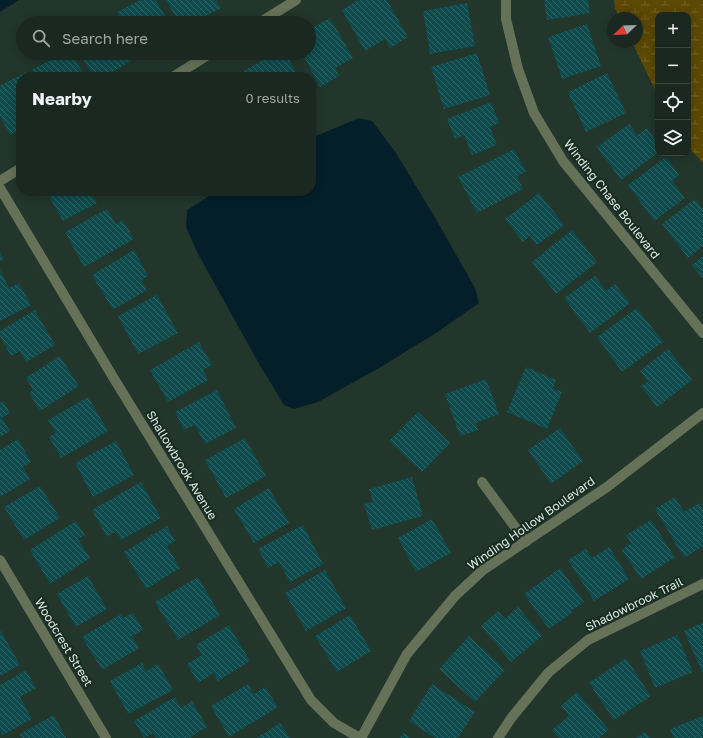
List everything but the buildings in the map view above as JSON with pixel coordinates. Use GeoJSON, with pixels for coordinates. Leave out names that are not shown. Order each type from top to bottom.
{"type":"FeatureCollection","features":[{"type":"Feature","properties":{"kind":"street"},"geometry":{"type":"LineString","coordinates":[[270,16],[296,0]]}},
{"type":"Feature","properties":{"kind":"street","name":"Winding Chase Boulevard"},"geometry":{"type":"LineString","coordinates":[[506,0],[506,19],[518,69],[534,113],[563,161],[703,334]]}},
{"type":"Feature","properties":{"kind":"street"},"geometry":{"type":"LineString","coordinates":[[181,72],[200,60]]}},
{"type":"Feature","properties":{"kind":"street"},"geometry":{"type":"LineString","coordinates":[[0,181],[16,171]]}},
{"type":"Feature","properties":{"kind":"street","name":"Shallowbrook Avenue"},"geometry":{"type":"LineString","coordinates":[[0,188],[109,371],[311,700],[334,723],[360,738]]}},
{"type":"Feature","properties":{"kind":"street","name":"Winding Hollow Boulevard"},"geometry":{"type":"LineString","coordinates":[[360,738],[407,654],[455,596],[483,570],[607,487],[703,413]]}},
{"type":"Feature","properties":{"kind":"street"},"geometry":{"type":"LineString","coordinates":[[482,482],[526,542]]}},
{"type":"Feature","properties":{"kind":"street","name":"Woodcrest Street"},"geometry":{"type":"LineString","coordinates":[[0,560],[106,738]]}},
{"type":"Feature","properties":{"kind":"street","name":"Shadowbrook Trail"},"geometry":{"type":"LineString","coordinates":[[498,738],[512,717],[549,672],[588,640],[703,584]]}},
{"type":"Feature","properties":{"kind":"green space"},"geometry":{"type":"Polygon","coordinates":[[[614,0],[703,0],[703,163],[691,150],[691,12],[655,12],[655,90],[635,48],[643,48],[643,12],[617,12],[614,0]]]}},
{"type":"Feature","properties":{"kind":"water"},"geometry":{"type":"Polygon","coordinates":[[[0,0],[19,0],[0,12],[0,0]]]}},
{"type":"Feature","properties":{"kind":"water"},"geometry":{"type":"Polygon","coordinates":[[[359,118],[372,121],[396,153],[437,221],[475,288],[479,303],[436,333],[379,368],[318,402],[294,409],[284,405],[258,362],[197,252],[186,227],[187,210],[209,196],[316,196],[316,136],[359,118]]]}}]}
